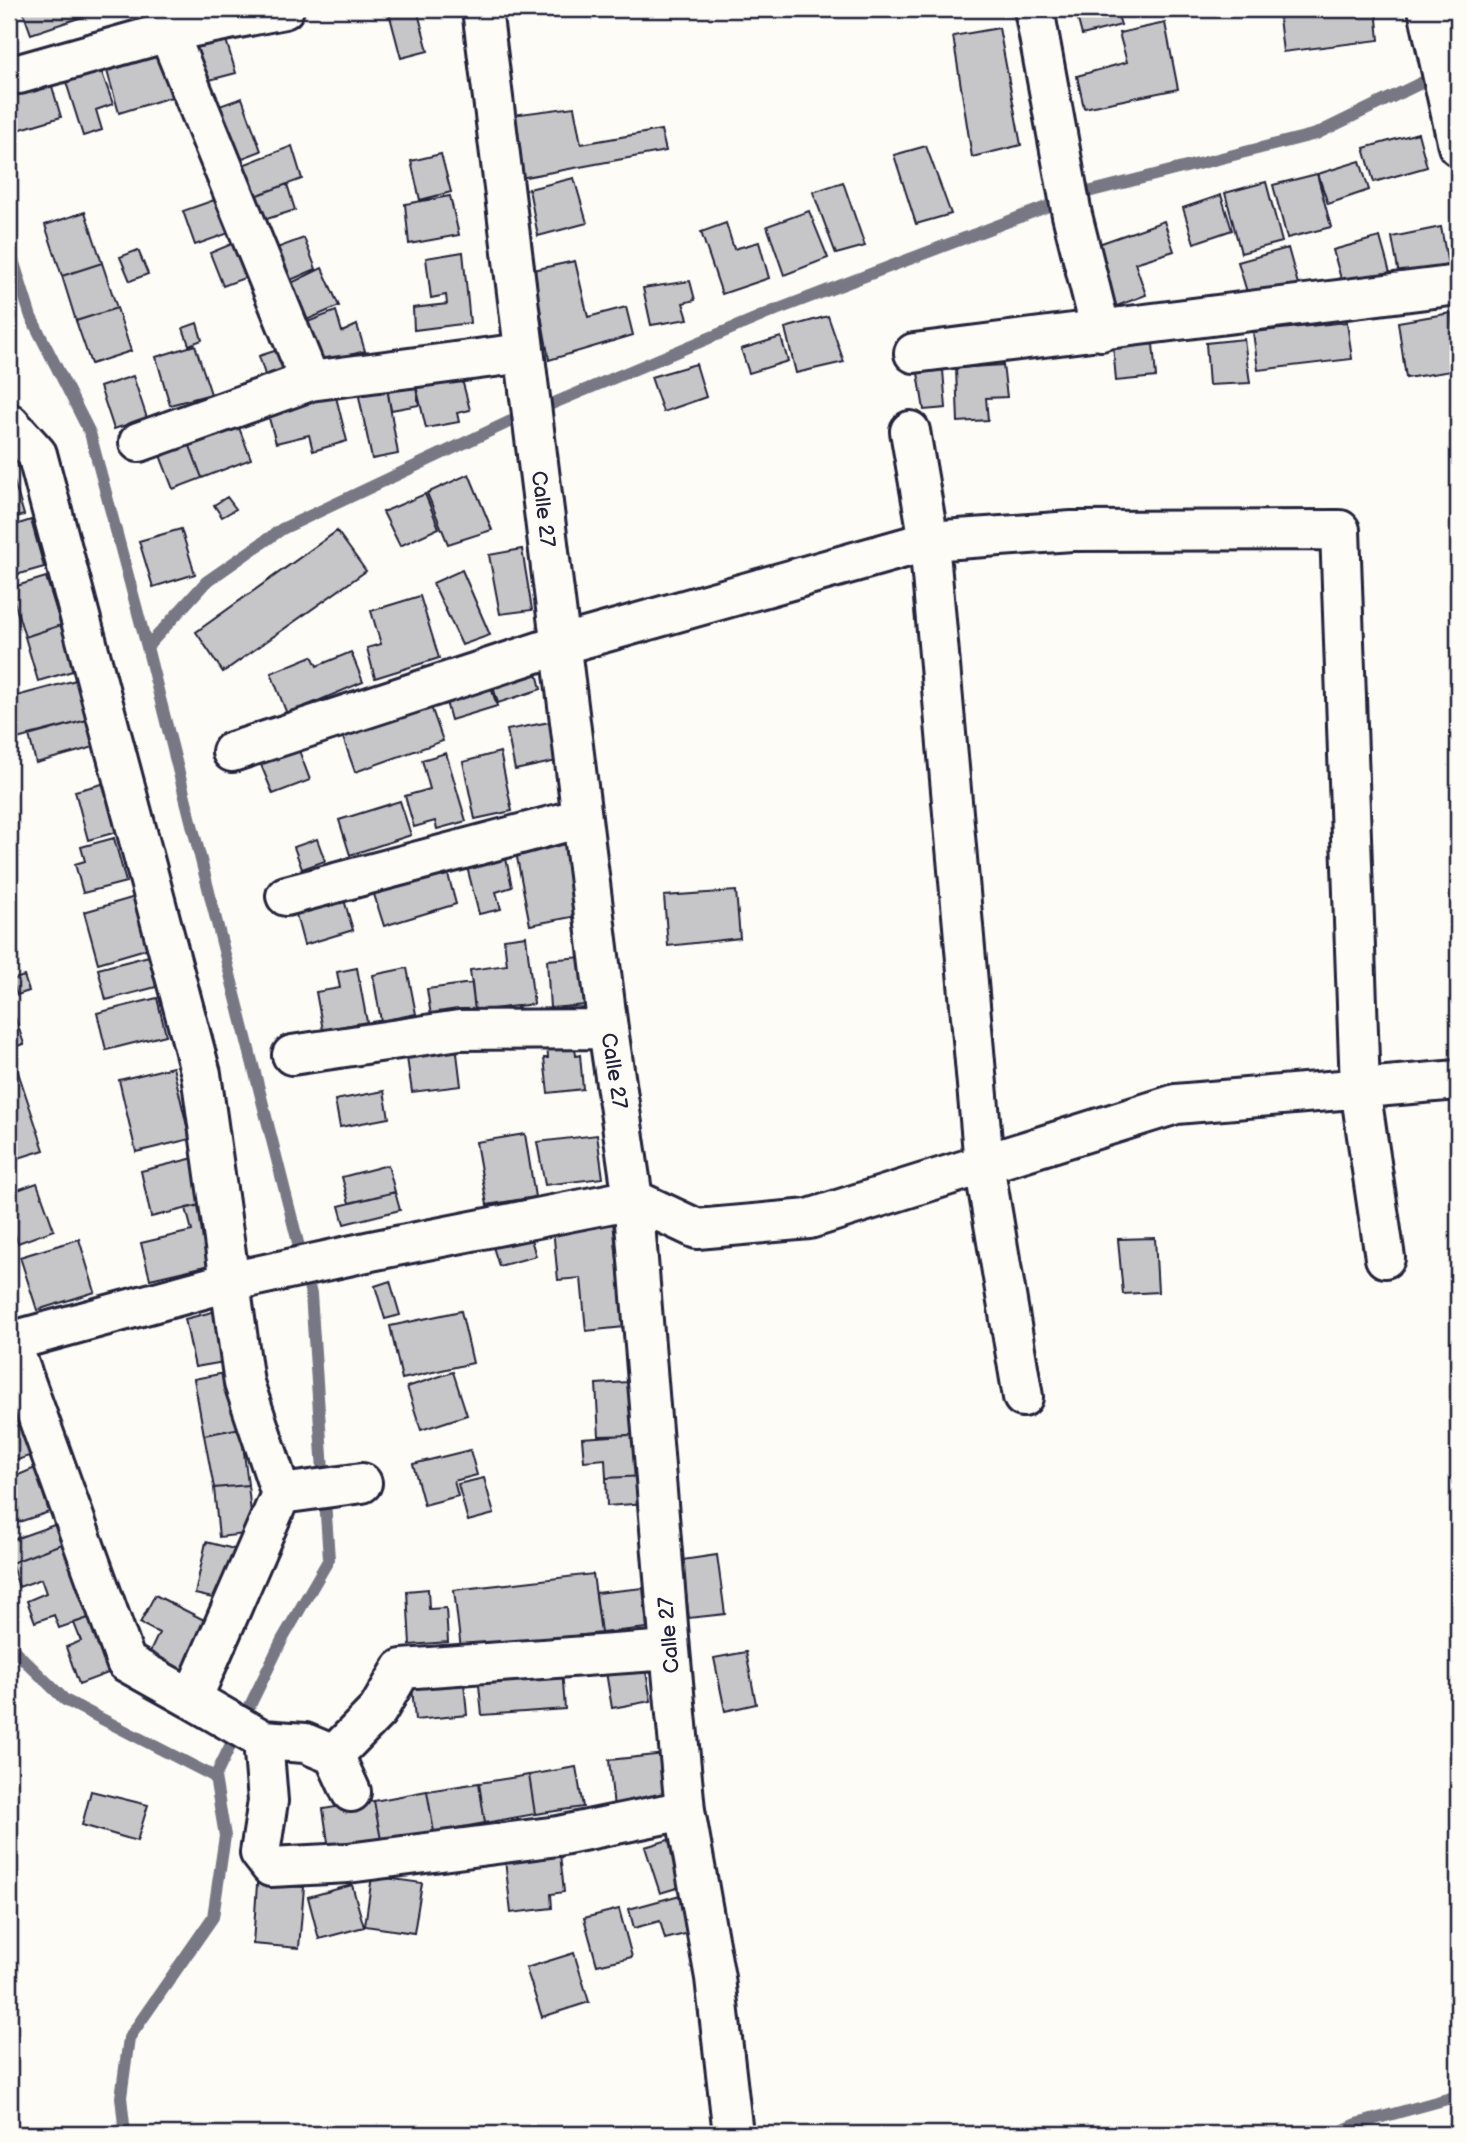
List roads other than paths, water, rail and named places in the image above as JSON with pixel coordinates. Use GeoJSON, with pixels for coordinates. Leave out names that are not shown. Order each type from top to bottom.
{"type":"FeatureCollection","features":[{"type":"Feature","properties":{"kind":"street"},"geometry":{"type":"LineString","coordinates":[[19,74],[168,32],[284,9]]}},
{"type":"Feature","properties":{"kind":"street","name":"Calle 27"},"geometry":{"type":"LineString","coordinates":[[482,9],[581,818],[633,1199],[685,1810],[715,1978],[733,2134]]}},
{"type":"Feature","properties":{"kind":"street"},"geometry":{"type":"LineString","coordinates":[[1034,9],[1072,215],[1101,331]]}},
{"type":"Feature","properties":{"kind":"street"},"geometry":{"type":"LineString","coordinates":[[1428,9],[1458,146]]}},
{"type":"Feature","properties":{"kind":"street"},"geometry":{"type":"LineString","coordinates":[[168,32],[310,381]]}},
{"type":"Feature","properties":{"kind":"street"},"geometry":{"type":"LineString","coordinates":[[914,353],[1458,285]]}},
{"type":"Feature","properties":{"kind":"street"},"geometry":{"type":"LineString","coordinates":[[139,442],[310,381],[524,353]]}},
{"type":"Feature","properties":{"kind":"street"},"geometry":{"type":"LineString","coordinates":[[9,423],[37,454],[201,1074],[245,1279],[244,1382],[281,1494],[192,1699]]}},
{"type":"Feature","properties":{"kind":"street"},"geometry":{"type":"LineString","coordinates":[[910,431],[929,541],[984,1164],[1023,1397]]}},
{"type":"Feature","properties":{"kind":"street"},"geometry":{"type":"LineString","coordinates":[[232,752],[560,645],[929,541],[1072,531],[1340,530],[1360,1088],[1385,1258]]}},
{"type":"Feature","properties":{"kind":"street"},"geometry":{"type":"LineString","coordinates":[[286,896],[581,818]]}},
{"type":"Feature","properties":{"kind":"street"},"geometry":{"type":"LineString","coordinates":[[292,1055],[459,1030],[608,1029]]}},
{"type":"Feature","properties":{"kind":"street"},"geometry":{"type":"LineString","coordinates":[[351,1792],[334,1755],[305,1744],[263,1740],[126,1662],[9,1340],[245,1279],[633,1199],[697,1229],[809,1219],[1175,1104],[1458,1080]]}},
{"type":"Feature","properties":{"kind":"street"},"geometry":{"type":"LineString","coordinates":[[281,1494],[362,1483]]}},
{"type":"Feature","properties":{"kind":"street"},"geometry":{"type":"LineString","coordinates":[[334,1755],[377,1710],[402,1669],[670,1650]]}},
{"type":"Feature","properties":{"kind":"street"},"geometry":{"type":"LineString","coordinates":[[263,1740],[268,1801],[260,1853],[271,1867],[348,1863],[558,1836],[685,1810]]}},
{"type":"Feature","properties":{"kind":"waterway"},"geometry":{"type":"LineString","coordinates":[[1076,195],[1316,134],[1425,81]]}},
{"type":"Feature","properties":{"kind":"waterway"},"geometry":{"type":"LineString","coordinates":[[542,408],[776,310],[1054,204]]}},
{"type":"Feature","properties":{"kind":"waterway"},"geometry":{"type":"LineString","coordinates":[[9,247],[31,317],[90,433],[311,1294],[329,1559],[282,1640],[215,1777]]}},
{"type":"Feature","properties":{"kind":"waterway"},"geometry":{"type":"LineString","coordinates":[[147,647],[206,582],[282,529],[511,421]]}},
{"type":"Feature","properties":{"kind":"waterway"},"geometry":{"type":"LineString","coordinates":[[9,1645],[65,1700],[215,1777]]}},
{"type":"Feature","properties":{"kind":"waterway"},"geometry":{"type":"LineString","coordinates":[[125,2134],[121,2097],[129,2038],[213,1917],[225,1836],[215,1777]]}},
{"type":"Feature","properties":{"kind":"waterway"},"geometry":{"type":"LineString","coordinates":[[1335,2134],[1357,2124],[1458,2096]]}}]}
